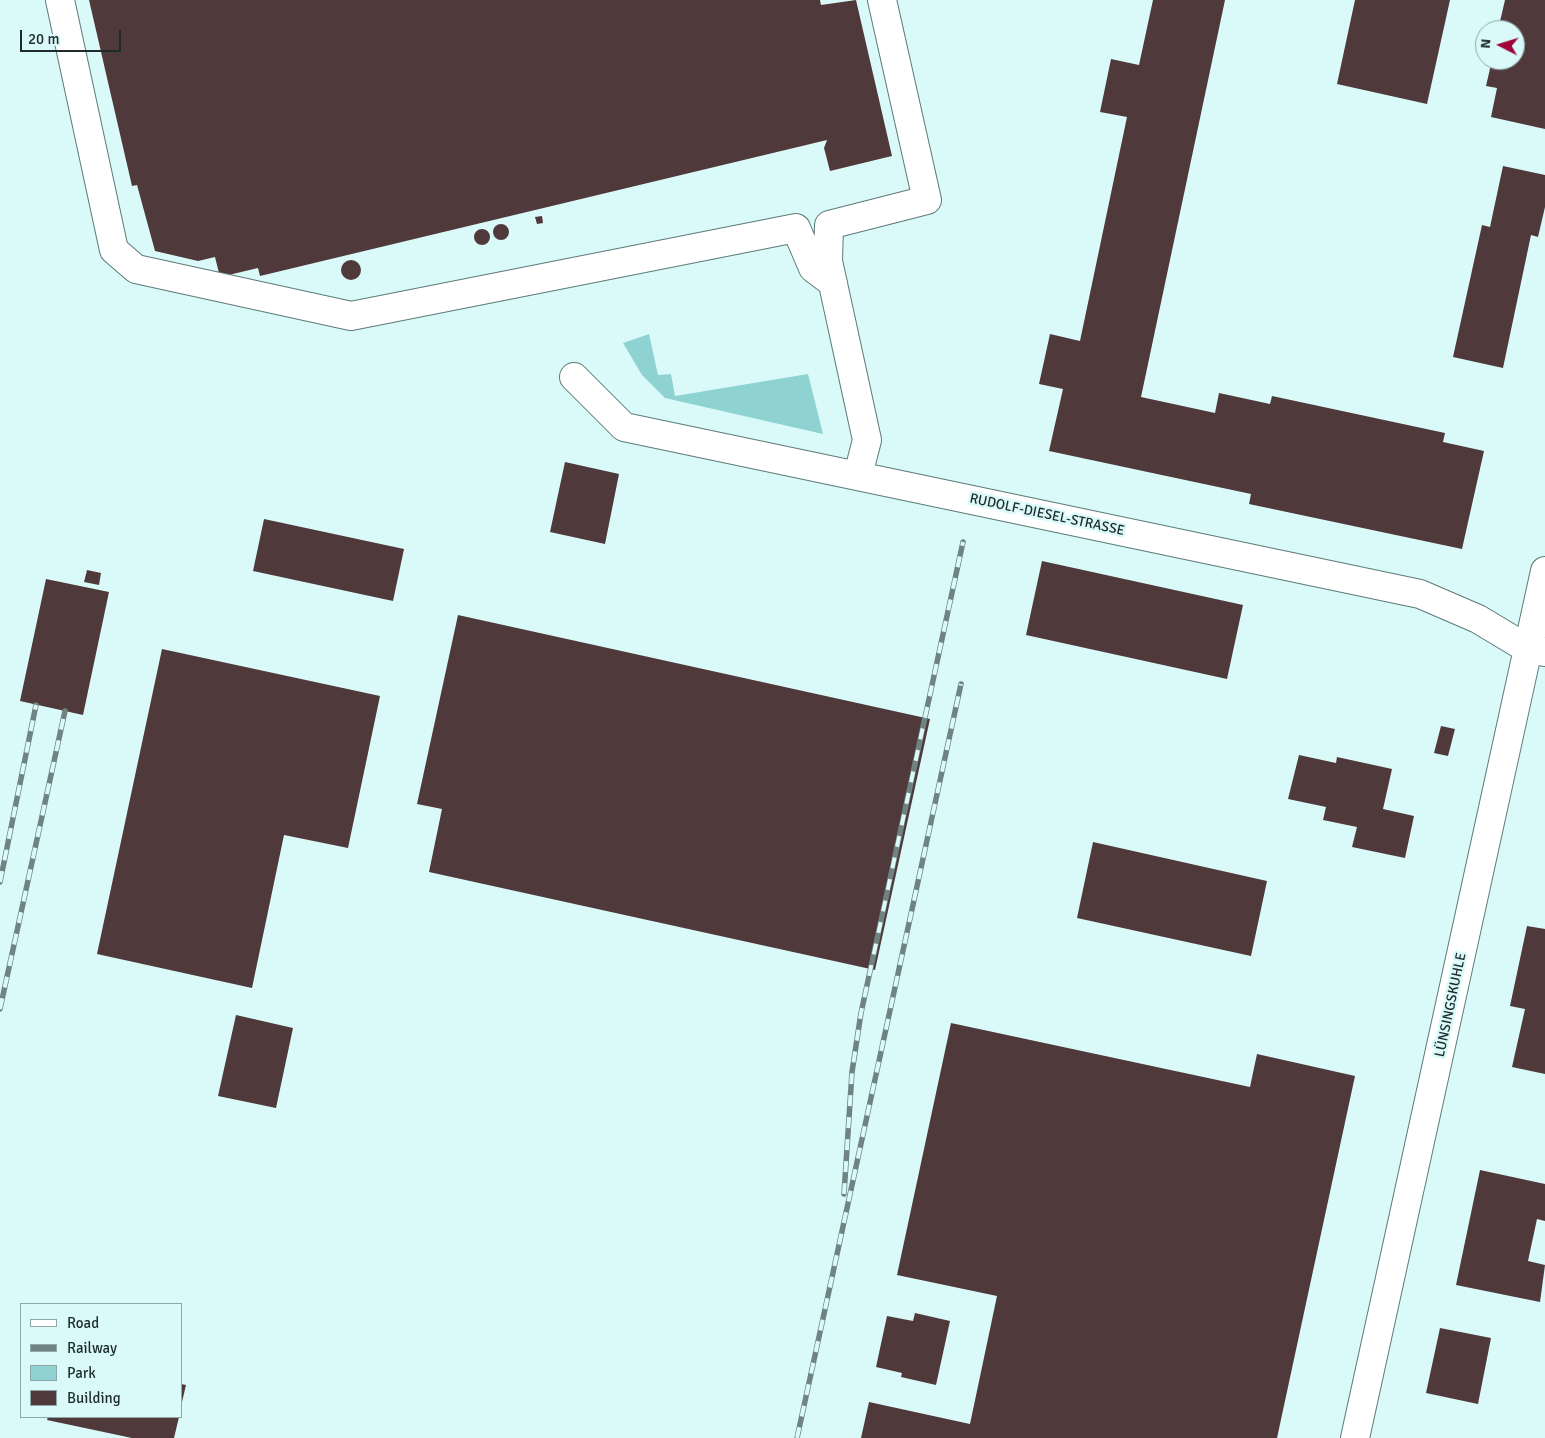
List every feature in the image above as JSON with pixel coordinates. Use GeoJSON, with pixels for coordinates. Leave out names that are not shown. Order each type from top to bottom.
{"type":"FeatureCollection","features":[{"type":"Feature","properties":{"kind":"street"},"geometry":{"type":"LineString","coordinates":[[60,0],[114,250],[136,269],[351,316],[796,228],[812,268],[833,283]]}},
{"type":"Feature","properties":{"kind":"street"},"geometry":{"type":"LineString","coordinates":[[858,476],[867,440],[828,261],[829,224],[927,200],[882,0]]}},
{"type":"Feature","properties":{"kind":"street","name":"RUDOLF-DIESEL-STRASSE"},"geometry":{"type":"LineString","coordinates":[[574,377],[624,427],[1420,594],[1478,619],[1537,651]]}},
{"type":"Feature","properties":{"kind":"street","name":"LÜNSINGSKUHLE"},"geometry":{"type":"LineString","coordinates":[[1356,1438],[1537,651],[1545,571]]}},
{"type":"Feature","properties":{"kind":"green space"},"geometry":{"type":"Polygon","coordinates":[[[649,334],[658,375],[671,374],[675,396],[808,374],[823,434],[665,398],[642,375],[623,343],[649,334]]]}},
{"type":"Feature","properties":{"kind":"building"},"geometry":{"type":"Polygon","coordinates":[[[89,0],[820,0],[821,5],[856,0],[892,156],[830,171],[824,148],[827,140],[260,276],[258,268],[220,277],[215,257],[198,261],[155,251],[137,185],[132,186],[89,0]]]}},
{"type":"Feature","properties":{"kind":"building"},"geometry":{"type":"Polygon","coordinates":[[[1153,0],[1225,0],[1141,397],[1215,413],[1219,393],[1270,404],[1272,396],[1445,433],[1443,442],[1484,451],[1462,549],[1249,504],[1251,494],[1049,451],[1063,389],[1039,384],[1050,334],[1080,341],[1127,117],[1100,112],[1111,59],[1139,65],[1153,0]]]}},
{"type":"Feature","properties":{"kind":"building"},"geometry":{"type":"Polygon","coordinates":[[[1355,0],[1450,0],[1427,104],[1337,84],[1355,0]]]}},
{"type":"Feature","properties":{"kind":"building"},"geometry":{"type":"Polygon","coordinates":[[[1505,0],[1545,0],[1545,129],[1491,117],[1497,88],[1486,86],[1490,70],[1525,70],[1525,20],[1500,20],[1505,0]]]}},
{"type":"Feature","properties":{"kind":"building"},"geometry":{"type":"Polygon","coordinates":[[[1503,166],[1545,175],[1545,207],[1538,237],[1531,235],[1503,368],[1453,357],[1482,225],[1490,227],[1503,166]]]}},
{"type":"Feature","properties":{"kind":"building"},"geometry":{"type":"Polygon","coordinates":[[[542,216],[543,223],[537,224],[535,217],[542,216]]]}},
{"type":"Feature","properties":{"kind":"building"},"geometry":{"type":"Polygon","coordinates":[[[501,224],[507,226],[509,232],[507,238],[501,240],[495,238],[493,232],[495,226],[501,224]]]}},
{"type":"Feature","properties":{"kind":"building"},"geometry":{"type":"Polygon","coordinates":[[[482,229],[488,231],[490,237],[488,243],[482,245],[476,243],[474,237],[476,231],[482,229]]]}},
{"type":"Feature","properties":{"kind":"building"},"geometry":{"type":"Polygon","coordinates":[[[347,260],[355,260],[361,266],[361,274],[355,280],[347,280],[341,274],[341,266],[347,260]]]}},
{"type":"Feature","properties":{"kind":"building"},"geometry":{"type":"Polygon","coordinates":[[[565,462],[619,474],[605,544],[550,532],[565,462]]]}},
{"type":"Feature","properties":{"kind":"building"},"geometry":{"type":"Polygon","coordinates":[[[264,519],[404,549],[393,601],[253,571],[264,519]]]}},
{"type":"Feature","properties":{"kind":"building"},"geometry":{"type":"Polygon","coordinates":[[[1042,561],[1243,605],[1227,679],[1026,635],[1042,561]]]}},
{"type":"Feature","properties":{"kind":"building"},"geometry":{"type":"Polygon","coordinates":[[[87,570],[101,573],[99,585],[84,582],[87,570]]]}},
{"type":"Feature","properties":{"kind":"building"},"geometry":{"type":"Polygon","coordinates":[[[46,579],[109,592],[83,715],[20,701],[46,579]]]}},
{"type":"Feature","properties":{"kind":"building"},"geometry":{"type":"Polygon","coordinates":[[[458,615],[930,719],[875,970],[429,872],[442,809],[417,804],[458,615]]]}},
{"type":"Feature","properties":{"kind":"building"},"geometry":{"type":"Polygon","coordinates":[[[162,649],[380,696],[348,848],[284,835],[252,988],[97,954],[162,649]]]}},
{"type":"Feature","properties":{"kind":"building"},"geometry":{"type":"Polygon","coordinates":[[[1441,726],[1455,729],[1448,756],[1434,753],[1441,726]]]}},
{"type":"Feature","properties":{"kind":"building"},"geometry":{"type":"Polygon","coordinates":[[[1299,755],[1336,763],[1337,757],[1392,769],[1383,809],[1414,816],[1405,858],[1352,847],[1357,827],[1323,820],[1326,807],[1288,799],[1299,755]]]}},
{"type":"Feature","properties":{"kind":"building"},"geometry":{"type":"Polygon","coordinates":[[[1093,842],[1267,881],[1251,956],[1077,918],[1093,842]]]}},
{"type":"Feature","properties":{"kind":"building"},"geometry":{"type":"Polygon","coordinates":[[[1527,926],[1545,929],[1545,1074],[1512,1067],[1525,1009],[1510,1006],[1527,926]]]}},
{"type":"Feature","properties":{"kind":"building"},"geometry":{"type":"Polygon","coordinates":[[[236,1015],[293,1028],[276,1108],[218,1096],[236,1015]]]}},
{"type":"Feature","properties":{"kind":"building"},"geometry":{"type":"Polygon","coordinates":[[[951,1023],[1250,1087],[1257,1054],[1355,1076],[1277,1438],[861,1438],[869,1402],[970,1424],[997,1296],[897,1275],[951,1023]]]}},
{"type":"Feature","properties":{"kind":"building"},"geometry":{"type":"Polygon","coordinates":[[[1480,1170],[1545,1184],[1545,1221],[1537,1219],[1528,1261],[1545,1265],[1540,1302],[1456,1285],[1480,1170]]]}},
{"type":"Feature","properties":{"kind":"building"},"geometry":{"type":"Polygon","coordinates":[[[915,1313],[950,1321],[936,1385],[901,1377],[902,1373],[876,1367],[887,1316],[913,1321],[915,1313]]]}},
{"type":"Feature","properties":{"kind":"building"},"geometry":{"type":"Polygon","coordinates":[[[1440,1328],[1491,1338],[1478,1404],[1426,1393],[1440,1328]]]}},
{"type":"Feature","properties":{"kind":"building"},"geometry":{"type":"Polygon","coordinates":[[[182,1384],[186,1385],[182,1402],[182,1384]]]}},
{"type":"Feature","properties":{"kind":"building"},"geometry":{"type":"Polygon","coordinates":[[[48,1418],[179,1418],[174,1438],[132,1438],[47,1420],[48,1418]]]}},
{"type":"Feature","properties":{"kind":"railway"},"geometry":{"type":"LineString","coordinates":[[844,1194],[852,1072],[861,1013],[963,542]]}},
{"type":"Feature","properties":{"kind":"railway"},"geometry":{"type":"LineString","coordinates":[[797,1438],[961,684]]}},
{"type":"Feature","properties":{"kind":"railway"},"geometry":{"type":"LineString","coordinates":[[0,882],[36,705]]}},
{"type":"Feature","properties":{"kind":"railway"},"geometry":{"type":"LineString","coordinates":[[0,1009],[65,711]]}}]}
